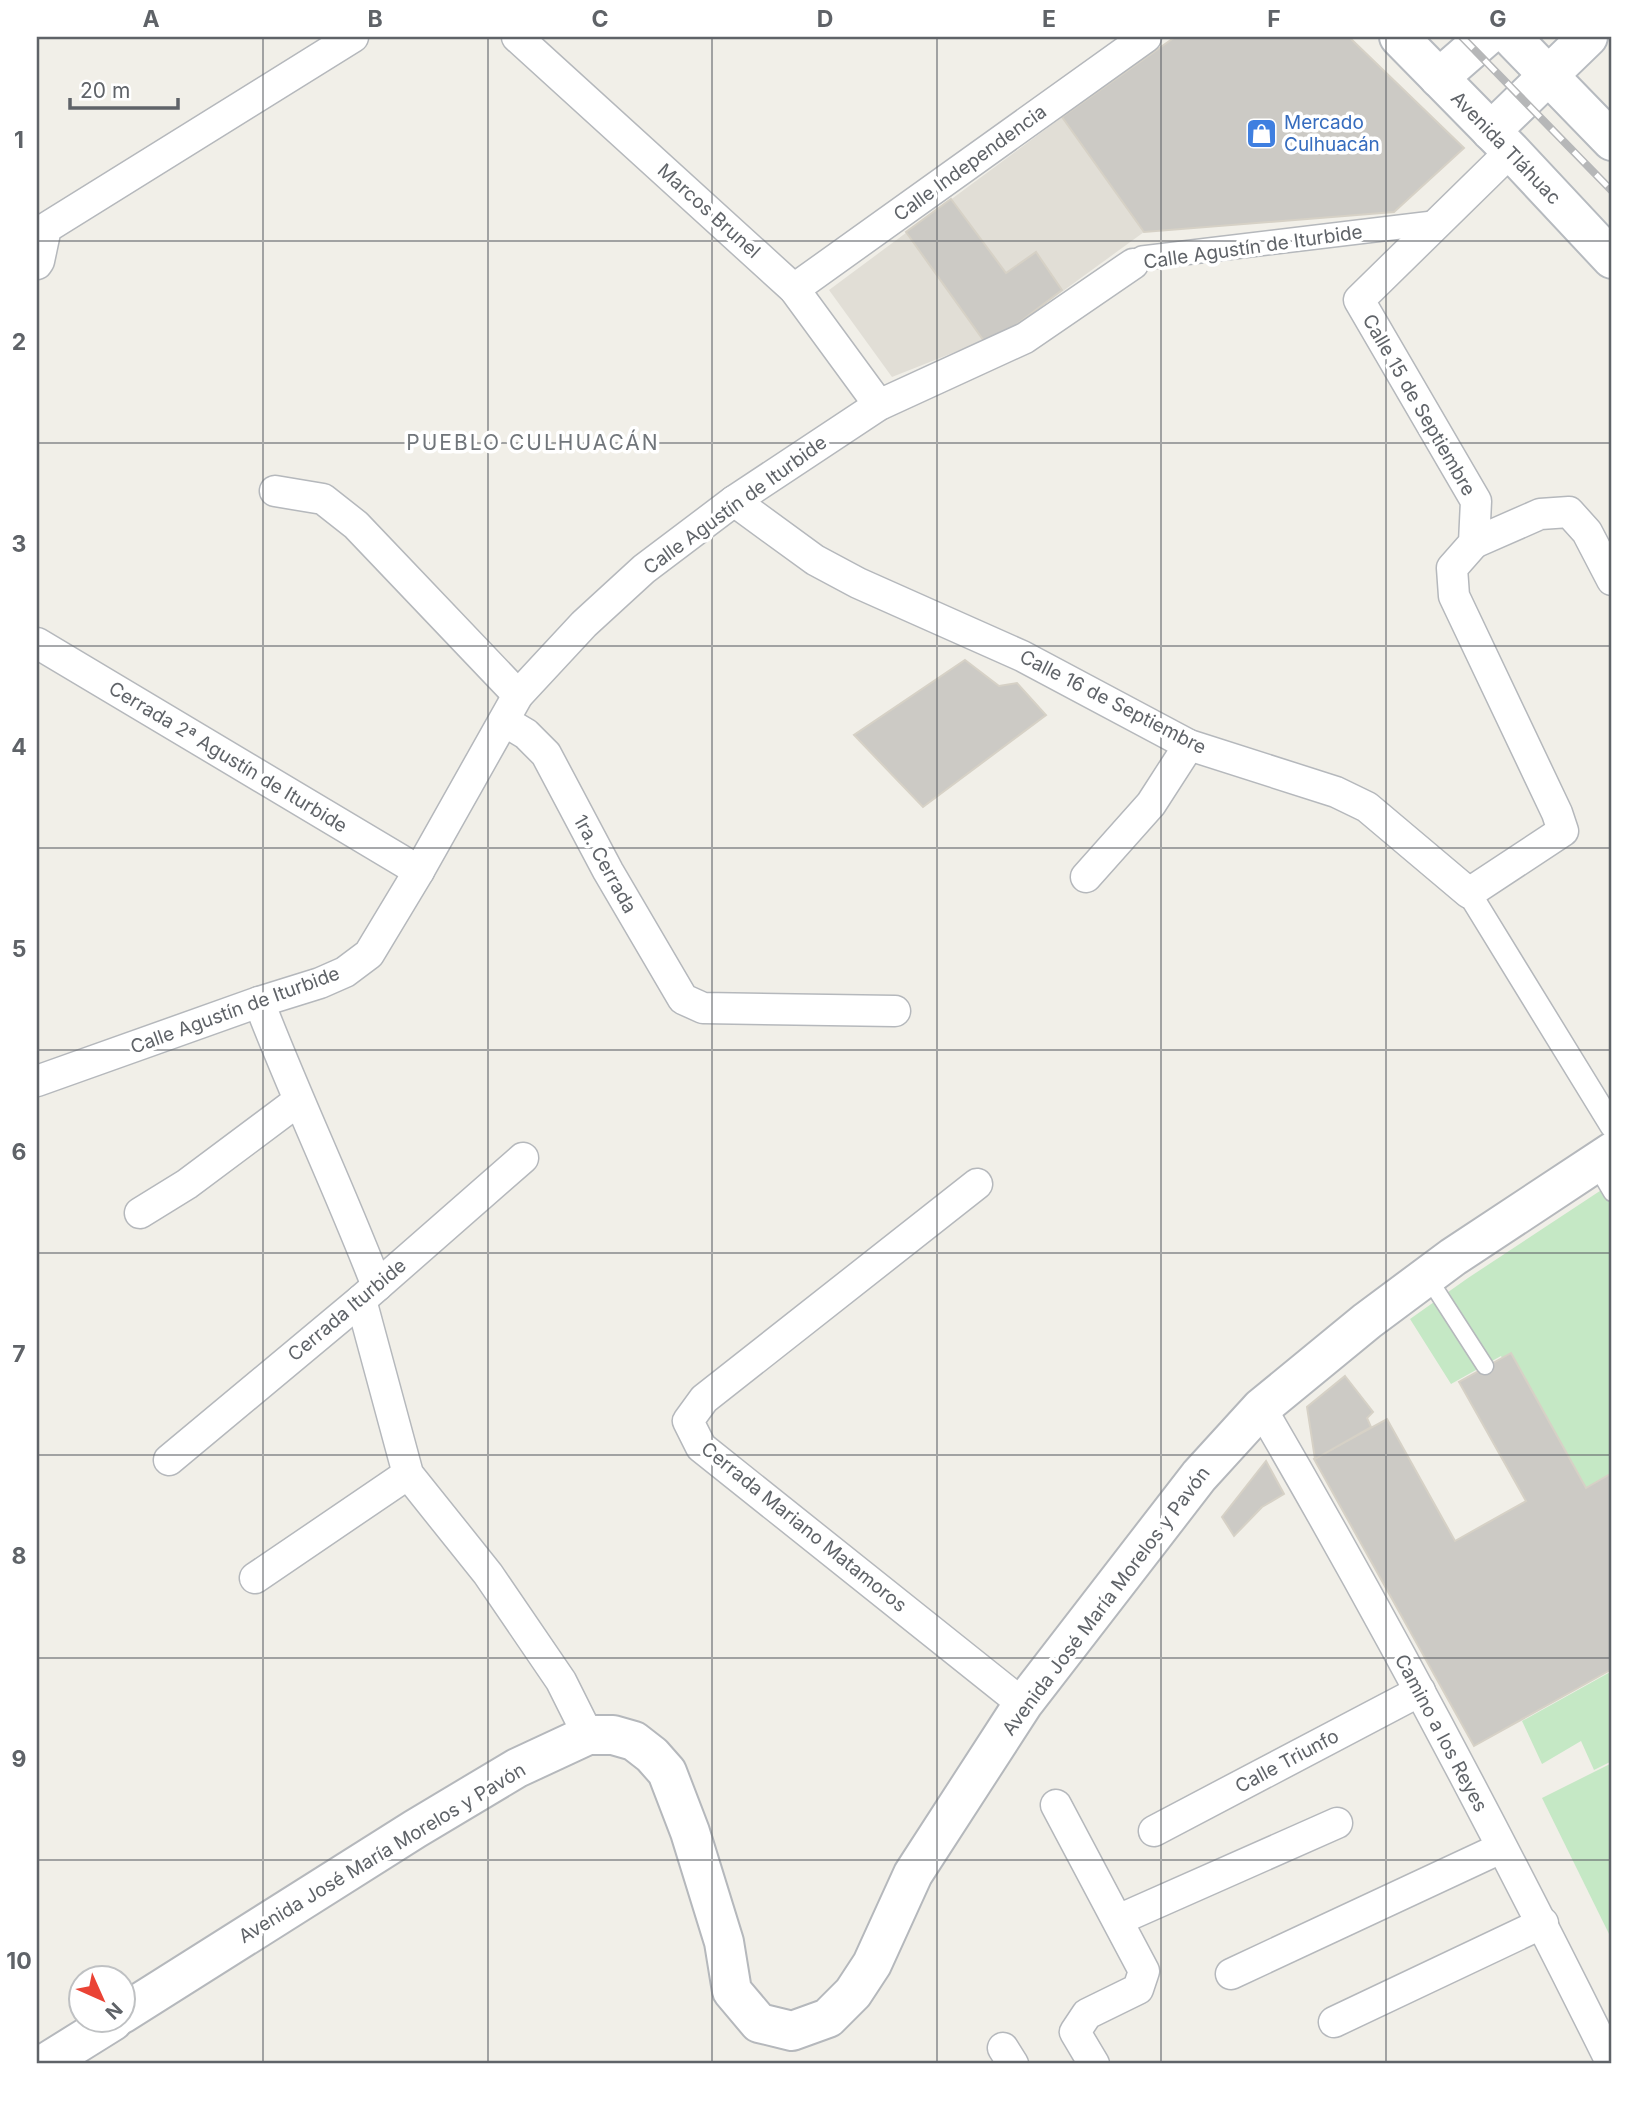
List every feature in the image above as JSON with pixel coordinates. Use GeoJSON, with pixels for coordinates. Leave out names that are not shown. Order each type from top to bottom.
{"type":"FeatureCollection","features":[{"type":"Feature","properties":{"kind":"street"},"geometry":{"type":"LineString","coordinates":[[37,264],[40,261],[46,228],[353,37]]}},
{"type":"Feature","properties":{"kind":"street","name":"Marcos Brunel"},"geometry":{"type":"LineString","coordinates":[[517,37],[794,289],[879,405]]}},
{"type":"Feature","properties":{"kind":"street","name":"Calle Independencia"},"geometry":{"type":"LineString","coordinates":[[794,289],[1146,37]]}},
{"type":"Feature","properties":{"kind":"street","name":"Avenida Tláhuac"},"geometry":{"type":"LineString","coordinates":[[1399,37],[1612,259]]}},
{"type":"Feature","properties":{"kind":"street"},"geometry":{"type":"LineString","coordinates":[[1439,78],[1486,37]]}},
{"type":"Feature","properties":{"kind":"street"},"geometry":{"type":"LineString","coordinates":[[1511,37],[1612,141]]}},
{"type":"Feature","properties":{"kind":"street"},"geometry":{"type":"LineString","coordinates":[[1501,141],[1549,75],[1588,37]]}},
{"type":"Feature","properties":{"kind":"street","name":"Calle 15 de Septiembre"},"geometry":{"type":"LineString","coordinates":[[1474,543],[1476,501],[1359,300],[1440,222],[1501,141]]}},
{"type":"Feature","properties":{"kind":"street","name":"Calle Agustín de Iturbide"},"geometry":{"type":"LineString","coordinates":[[37,1081],[333,978],[369,954],[518,695],[584,624],[644,569],[734,501],[879,405],[1026,338],[1142,258],[1440,222]]}},
{"type":"Feature","properties":{"kind":"street"},"geometry":{"type":"LineString","coordinates":[[275,491],[323,499],[356,525],[518,695]]}},
{"type":"Feature","properties":{"kind":"street","name":"Calle 16 de Septiembre"},"geometry":{"type":"LineString","coordinates":[[734,501],[815,560],[858,583],[1022,656],[1189,745],[1336,792],[1367,807],[1469,893],[1612,1126]]}},
{"type":"Feature","properties":{"kind":"street"},"geometry":{"type":"LineString","coordinates":[[1469,893],[1563,831],[1557,813],[1454,596],[1452,568],[1474,543],[1540,514],[1569,512],[1587,532],[1612,580]]}},
{"type":"Feature","properties":{"kind":"street","name":"Cerrada 2ª Agustín de Iturbide"},"geometry":{"type":"LineString","coordinates":[[37,643],[419,871]]}},
{"type":"Feature","properties":{"kind":"street","name":"1ra. Cerrada"},"geometry":{"type":"LineString","coordinates":[[504,721],[526,734],[546,754],[608,871],[683,999],[704,1008],[895,1011]]}},
{"type":"Feature","properties":{"kind":"street"},"geometry":{"type":"LineString","coordinates":[[1087,877],[1151,804],[1189,745]]}},
{"type":"Feature","properties":{"kind":"street"},"geometry":{"type":"LineString","coordinates":[[259,1002],[298,1101],[347,1209],[369,1293],[408,1474],[488,1574],[561,1681],[588,1735]]}},
{"type":"Feature","properties":{"kind":"street"},"geometry":{"type":"LineString","coordinates":[[140,1213],[187,1184],[298,1101]]}},
{"type":"Feature","properties":{"kind":"street","name":"Cerrada Iturbide"},"geometry":{"type":"LineString","coordinates":[[169,1460],[369,1293],[523,1158]]}},
{"type":"Feature","properties":{"kind":"street","name":"Avenida José María Morelos y Pavón"},"geometry":{"type":"LineString","coordinates":[[136,2005],[415,1829],[517,1768],[588,1735],[613,1735],[634,1741],[652,1755],[667,1772],[690,1832],[720,1930],[732,1991],[758,2023],[792,2031],[828,2018],[853,1993],[872,1964],[913,1874],[1023,1704],[1199,1476],[1261,1408],[1367,1321],[1453,1257],[1606,1169]]}},
{"type":"Feature","properties":{"kind":"street","name":"Cerrada Mariano Matamoros"},"geometry":{"type":"LineString","coordinates":[[977,1184],[705,1399],[688,1420],[701,1447],[1023,1704]]}},
{"type":"Feature","properties":{"kind":"street","name":"Camino a los Reyes"},"geometry":{"type":"LineString","coordinates":[[1261,1408],[1420,1691],[1543,1923],[1612,2064]]}},
{"type":"Feature","properties":{"kind":"street"},"geometry":{"type":"LineString","coordinates":[[255,1578],[408,1474]]}},
{"type":"Feature","properties":{"kind":"street","name":"Calle Triunfo"},"geometry":{"type":"LineString","coordinates":[[1154,1831],[1420,1691]]}},
{"type":"Feature","properties":{"kind":"street"},"geometry":{"type":"LineString","coordinates":[[1056,1805],[1144,1970],[1138,1990],[1087,2014],[1074,2032],[1094,2064]]}},
{"type":"Feature","properties":{"kind":"street"},"geometry":{"type":"LineString","coordinates":[[1118,1920],[1337,1823]]}},
{"type":"Feature","properties":{"kind":"street"},"geometry":{"type":"LineString","coordinates":[[1231,1974],[1501,1848]]}},
{"type":"Feature","properties":{"kind":"street"},"geometry":{"type":"LineString","coordinates":[[1334,2022],[1543,1923]]}},
{"type":"Feature","properties":{"kind":"street"},"geometry":{"type":"LineString","coordinates":[[44,2064],[91,2035]]}},
{"type":"Feature","properties":{"kind":"lane"},"geometry":{"type":"LineString","coordinates":[[1427,1276],[1485,1366]]}},
{"type":"Feature","properties":{"kind":"shaded area"},"geometry":{"type":"Polygon","coordinates":[[[1062,117],[1144,232],[1008,331],[892,377],[829,290],[1062,117]]]}},
{"type":"Feature","properties":{"kind":"green space"},"geometry":{"type":"Polygon","coordinates":[[[1612,1183],[1612,1563],[1501,1356],[1451,1384],[1410,1319],[1612,1183]]]}},
{"type":"Feature","properties":{"kind":"green space"},"geometry":{"type":"Polygon","coordinates":[[[1612,1671],[1612,1761],[1594,1770],[1581,1741],[1542,1764],[1522,1721],[1612,1671]]]}},
{"type":"Feature","properties":{"kind":"green space"},"geometry":{"type":"Polygon","coordinates":[[[1612,1763],[1612,1940],[1542,1798],[1612,1763]]]}},
{"type":"Feature","properties":{"kind":"building","name":"Mercado Culhuacán"},"geometry":{"type":"Polygon","coordinates":[[[1175,37],[1349,37],[1464,148],[1394,212],[1144,232],[1062,117],[1175,37]]]}},
{"type":"Feature","properties":{"kind":"building"},"geometry":{"type":"Polygon","coordinates":[[[951,199],[1006,273],[1036,252],[1062,290],[1008,331],[984,341],[906,232],[951,199]]]}},
{"type":"Feature","properties":{"kind":"building"},"geometry":{"type":"Polygon","coordinates":[[[965,660],[999,686],[1017,683],[1046,715],[923,807],[854,735],[965,660]]]}},
{"type":"Feature","properties":{"kind":"building"},"geometry":{"type":"Polygon","coordinates":[[[1511,1353],[1586,1488],[1612,1473],[1612,1669],[1474,1746],[1314,1459],[1387,1419],[1455,1541],[1526,1501],[1459,1382],[1511,1353]]]}},
{"type":"Feature","properties":{"kind":"building"},"geometry":{"type":"Polygon","coordinates":[[[1345,1376],[1373,1412],[1367,1418],[1371,1427],[1315,1459],[1307,1407],[1345,1376]]]}},
{"type":"Feature","properties":{"kind":"building"},"geometry":{"type":"Polygon","coordinates":[[[1266,1461],[1284,1494],[1262,1507],[1234,1536],[1222,1517],[1266,1461]]]}},
{"type":"Feature","properties":{"kind":"railway"},"geometry":{"type":"LineString","coordinates":[[1462,37],[1612,191]]}},
{"type":"Feature","properties":{"kind":"place","name":"Mercado Culhuacán"},"geometry":{"type":"Point","coordinates":[1261,133]}},
{"type":"Feature","properties":{"kind":"district","name":"PUEBLO CULHUACÁN"},"geometry":{"type":"Point","coordinates":[533,442]}}]}
